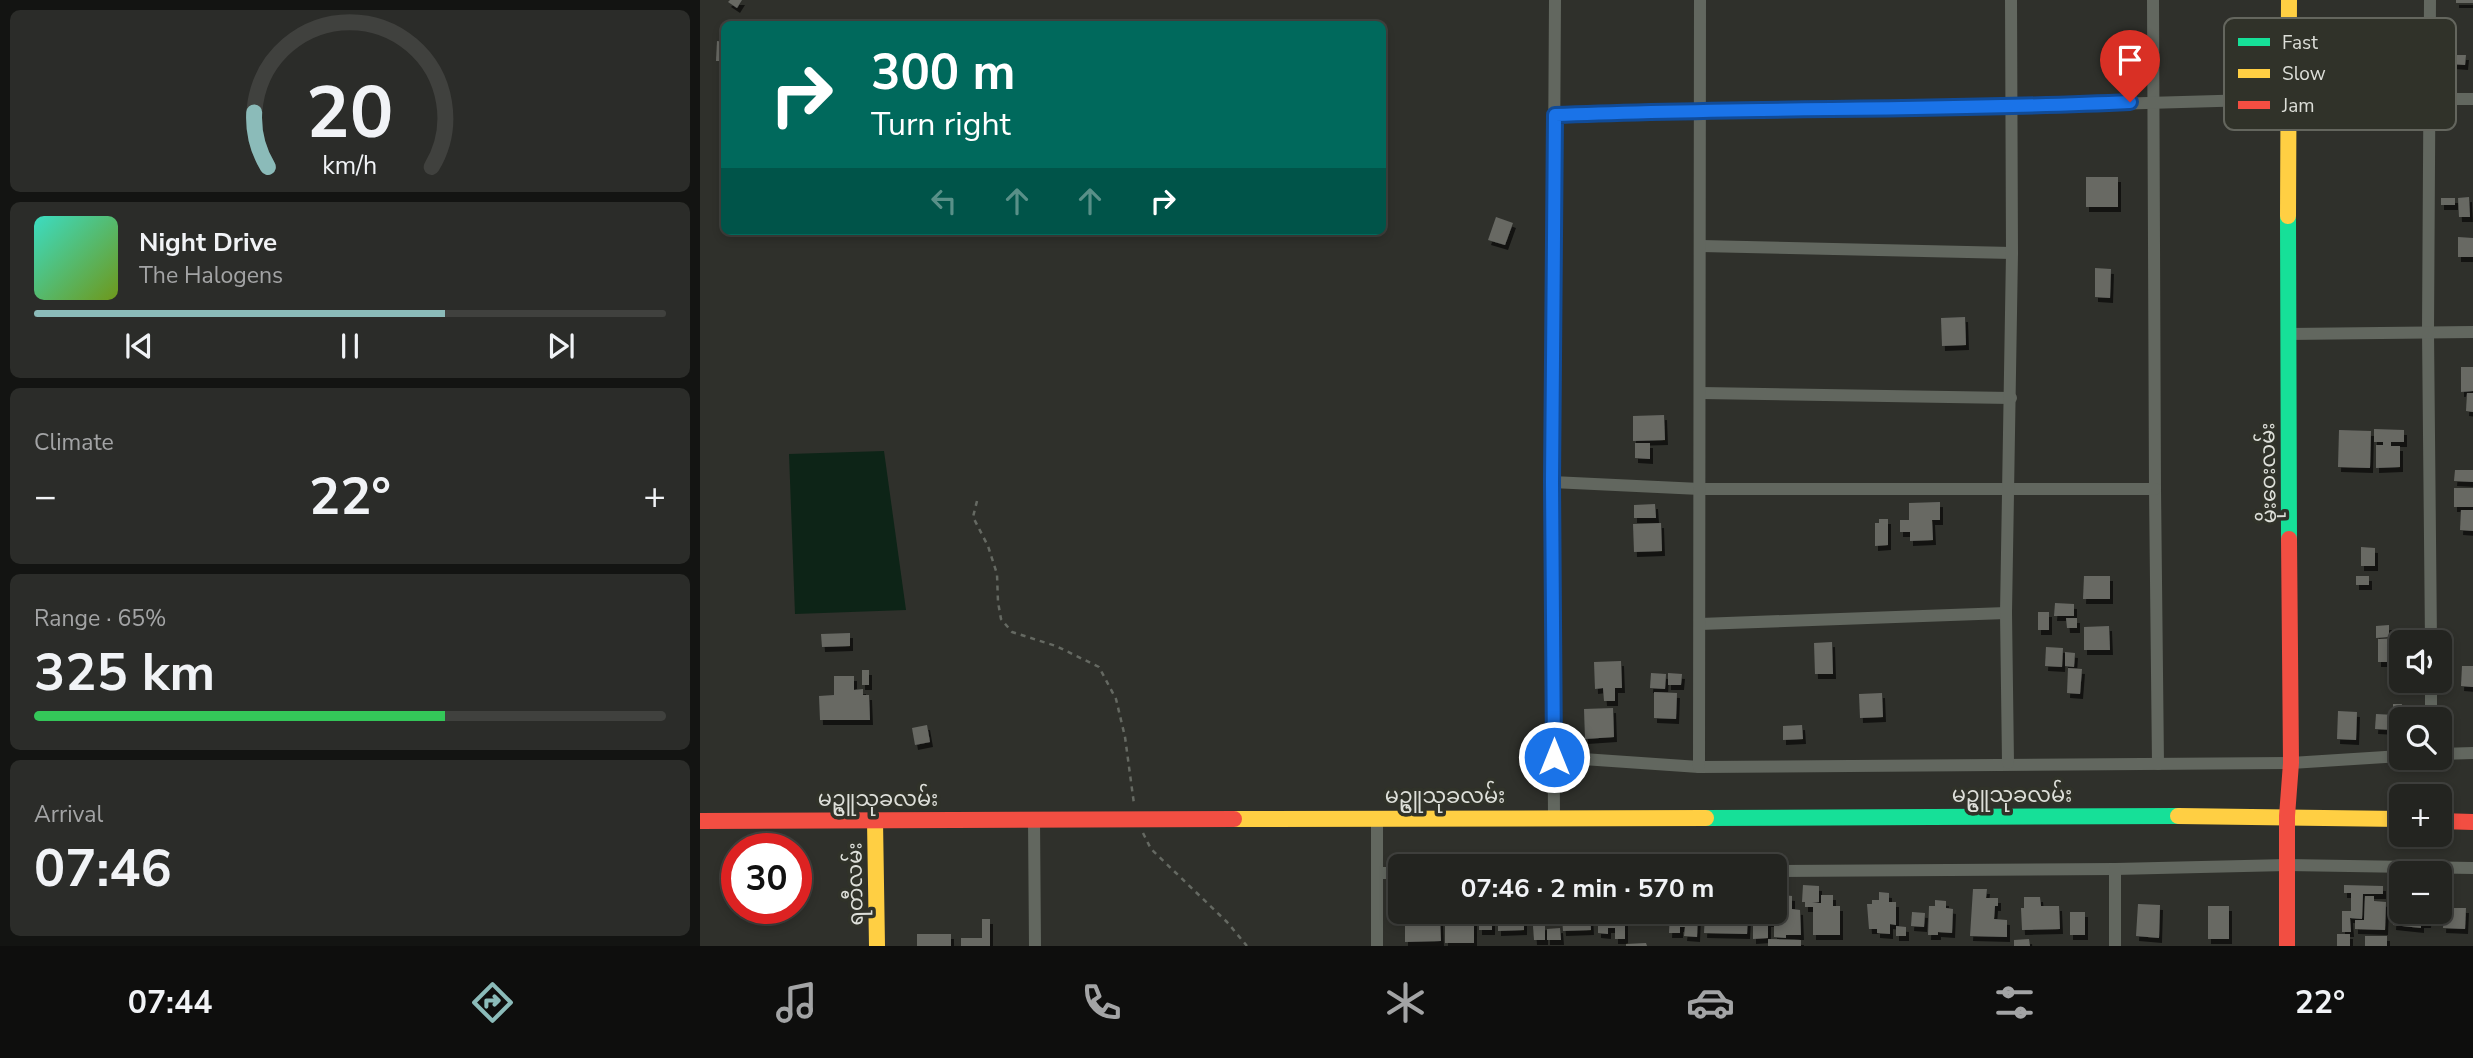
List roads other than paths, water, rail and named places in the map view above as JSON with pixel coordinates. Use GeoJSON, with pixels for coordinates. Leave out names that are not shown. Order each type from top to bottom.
{"type":"FeatureCollection","features":[{"type":"Feature","properties":{"kind":"street"},"geometry":{"type":"LineString","coordinates":[[1554,817],[1552,482],[1555,0]]}},
{"type":"Feature","properties":{"kind":"street"},"geometry":{"type":"LineString","coordinates":[[1699,767],[1700,0]]}},
{"type":"Feature","properties":{"kind":"street"},"geometry":{"type":"LineString","coordinates":[[2008,763],[2006,613],[2011,398],[2011,0]]}},
{"type":"Feature","properties":{"kind":"street"},"geometry":{"type":"LineString","coordinates":[[2153,0],[2158,764]]}},
{"type":"Feature","properties":{"kind":"street","name":"မိုးဝေးလမ်း"},"geometry":{"type":"LineString","coordinates":[[2289,0],[2289,18]]}},
{"type":"Feature","properties":{"kind":"street"},"geometry":{"type":"LineString","coordinates":[[2430,0],[2430,18]]}},
{"type":"Feature","properties":{"kind":"street"},"geometry":{"type":"LineString","coordinates":[[1555,115],[1700,109],[2010,107],[2224,100]]}},
{"type":"Feature","properties":{"kind":"street","name":"မိုးဝေးလမ်း"},"geometry":{"type":"LineString","coordinates":[[2287,946],[2287,816],[2291,763],[2288,334],[2290,130]]}},
{"type":"Feature","properties":{"kind":"street"},"geometry":{"type":"LineString","coordinates":[[2431,130],[2428,331],[2431,630]]}},
{"type":"Feature","properties":{"kind":"street"},"geometry":{"type":"LineString","coordinates":[[1701,246],[2012,253]]}},
{"type":"Feature","properties":{"kind":"street"},"geometry":{"type":"LineString","coordinates":[[2288,334],[2473,332]]}},
{"type":"Feature","properties":{"kind":"street"},"geometry":{"type":"LineString","coordinates":[[1701,393],[2011,398]]}},
{"type":"Feature","properties":{"kind":"street"},"geometry":{"type":"LineString","coordinates":[[1552,482],[1700,489],[2155,489]]}},
{"type":"Feature","properties":{"kind":"street"},"geometry":{"type":"LineString","coordinates":[[1700,624],[2006,613]]}},
{"type":"Feature","properties":{"kind":"street"},"geometry":{"type":"LineString","coordinates":[[2452,754],[2473,753]]}},
{"type":"Feature","properties":{"kind":"street"},"geometry":{"type":"LineString","coordinates":[[1554,757],[1699,767],[2291,763],[2389,757]]}},
{"type":"Feature","properties":{"kind":"street","name":"မဥ္ဇူသုခလမ်း"},"geometry":{"type":"LineString","coordinates":[[700,821],[2287,816],[2389,820]]}},
{"type":"Feature","properties":{"kind":"street"},"geometry":{"type":"LineString","coordinates":[[1377,817],[1377,946]]}},
{"type":"Feature","properties":{"kind":"street"},"geometry":{"type":"LineString","coordinates":[[1034,819],[1035,946]]}},
{"type":"Feature","properties":{"kind":"street","name":"ရတီလမ်း"},"geometry":{"type":"LineString","coordinates":[[875,821],[877,946]]}},
{"type":"Feature","properties":{"kind":"street"},"geometry":{"type":"LineString","coordinates":[[2452,821],[2473,822]]}},
{"type":"Feature","properties":{"kind":"street"},"geometry":{"type":"LineString","coordinates":[[1787,871],[2287,865],[2473,868]]}},
{"type":"Feature","properties":{"kind":"street"},"geometry":{"type":"LineString","coordinates":[[2115,869],[2115,946]]}},
{"type":"Feature","properties":{"kind":"street"},"geometry":{"type":"LineString","coordinates":[[1377,873],[1388,873]]}}]}
